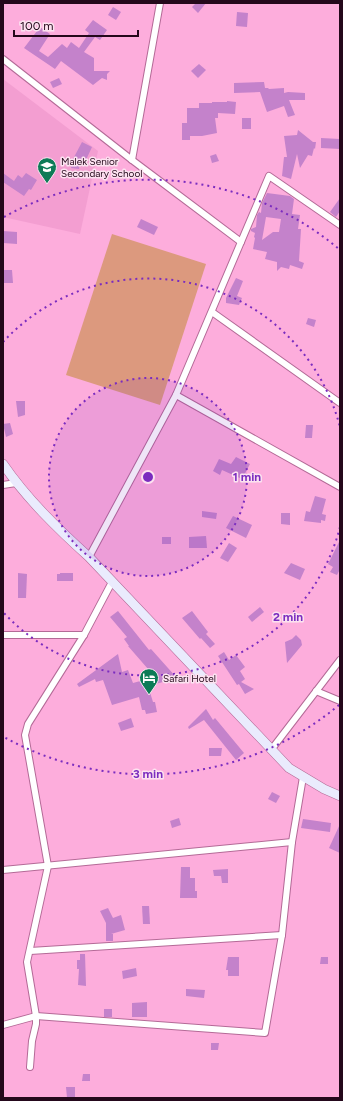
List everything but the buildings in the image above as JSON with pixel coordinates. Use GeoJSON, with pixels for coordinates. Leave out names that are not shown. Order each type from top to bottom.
{"type":"FeatureCollection","features":[{"type":"Feature","properties":{"kind":"street"},"geometry":{"type":"LineString","coordinates":[[132,160],[160,3]]}},
{"type":"Feature","properties":{"kind":"street"},"geometry":{"type":"LineString","coordinates":[[3,59],[132,160],[241,242]]}},
{"type":"Feature","properties":{"kind":"street"},"geometry":{"type":"LineString","coordinates":[[89,557],[176,395],[269,176],[340,225]]}},
{"type":"Feature","properties":{"kind":"street"},"geometry":{"type":"LineString","coordinates":[[212,312],[340,403]]}},
{"type":"Feature","properties":{"kind":"street"},"geometry":{"type":"LineString","coordinates":[[176,395],[340,487]]}},
{"type":"Feature","properties":{"kind":"street"},"geometry":{"type":"LineString","coordinates":[[3,464],[16,483],[61,532],[89,557],[289,768],[324,789],[340,796]]}},
{"type":"Feature","properties":{"kind":"street"},"geometry":{"type":"LineString","coordinates":[[3,485],[16,483]]}},
{"type":"Feature","properties":{"kind":"street"},"geometry":{"type":"LineString","coordinates":[[30,1067],[36,1016],[27,962],[48,866],[25,735],[28,724],[84,635],[112,582]]}},
{"type":"Feature","properties":{"kind":"street"},"geometry":{"type":"LineString","coordinates":[[3,635],[84,635]]}},
{"type":"Feature","properties":{"kind":"street"},"geometry":{"type":"LineString","coordinates":[[271,750],[340,660]]}},
{"type":"Feature","properties":{"kind":"street"},"geometry":{"type":"LineString","coordinates":[[316,691],[340,701]]}},
{"type":"Feature","properties":{"kind":"street"},"geometry":{"type":"LineString","coordinates":[[3,1025],[36,1016],[265,1032],[282,935],[292,842],[303,777]]}},
{"type":"Feature","properties":{"kind":"street"},"geometry":{"type":"LineString","coordinates":[[3,870],[292,842]]}},
{"type":"Feature","properties":{"kind":"street"},"geometry":{"type":"LineString","coordinates":[[30,951],[282,935]]}},
{"type":"Feature","properties":{"kind":"shaded area","name":"Malek Senior Secondary School"},"geometry":{"type":"Polygon","coordinates":[[[3,79],[98,151],[80,234],[3,217],[3,79]]]}},
{"type":"Feature","properties":{"kind":"shaded area"},"geometry":{"type":"Polygon","coordinates":[[[112,234],[206,264],[160,405],[66,375],[112,234]]]}},
{"type":"Feature","properties":{"kind":"place","name":"Malek Senior Secondary School"},"geometry":{"type":"Point","coordinates":[47,184]}},
{"type":"Feature","properties":{"kind":"place","name":"Safari Hotel"},"geometry":{"type":"Point","coordinates":[149,695]}}]}
